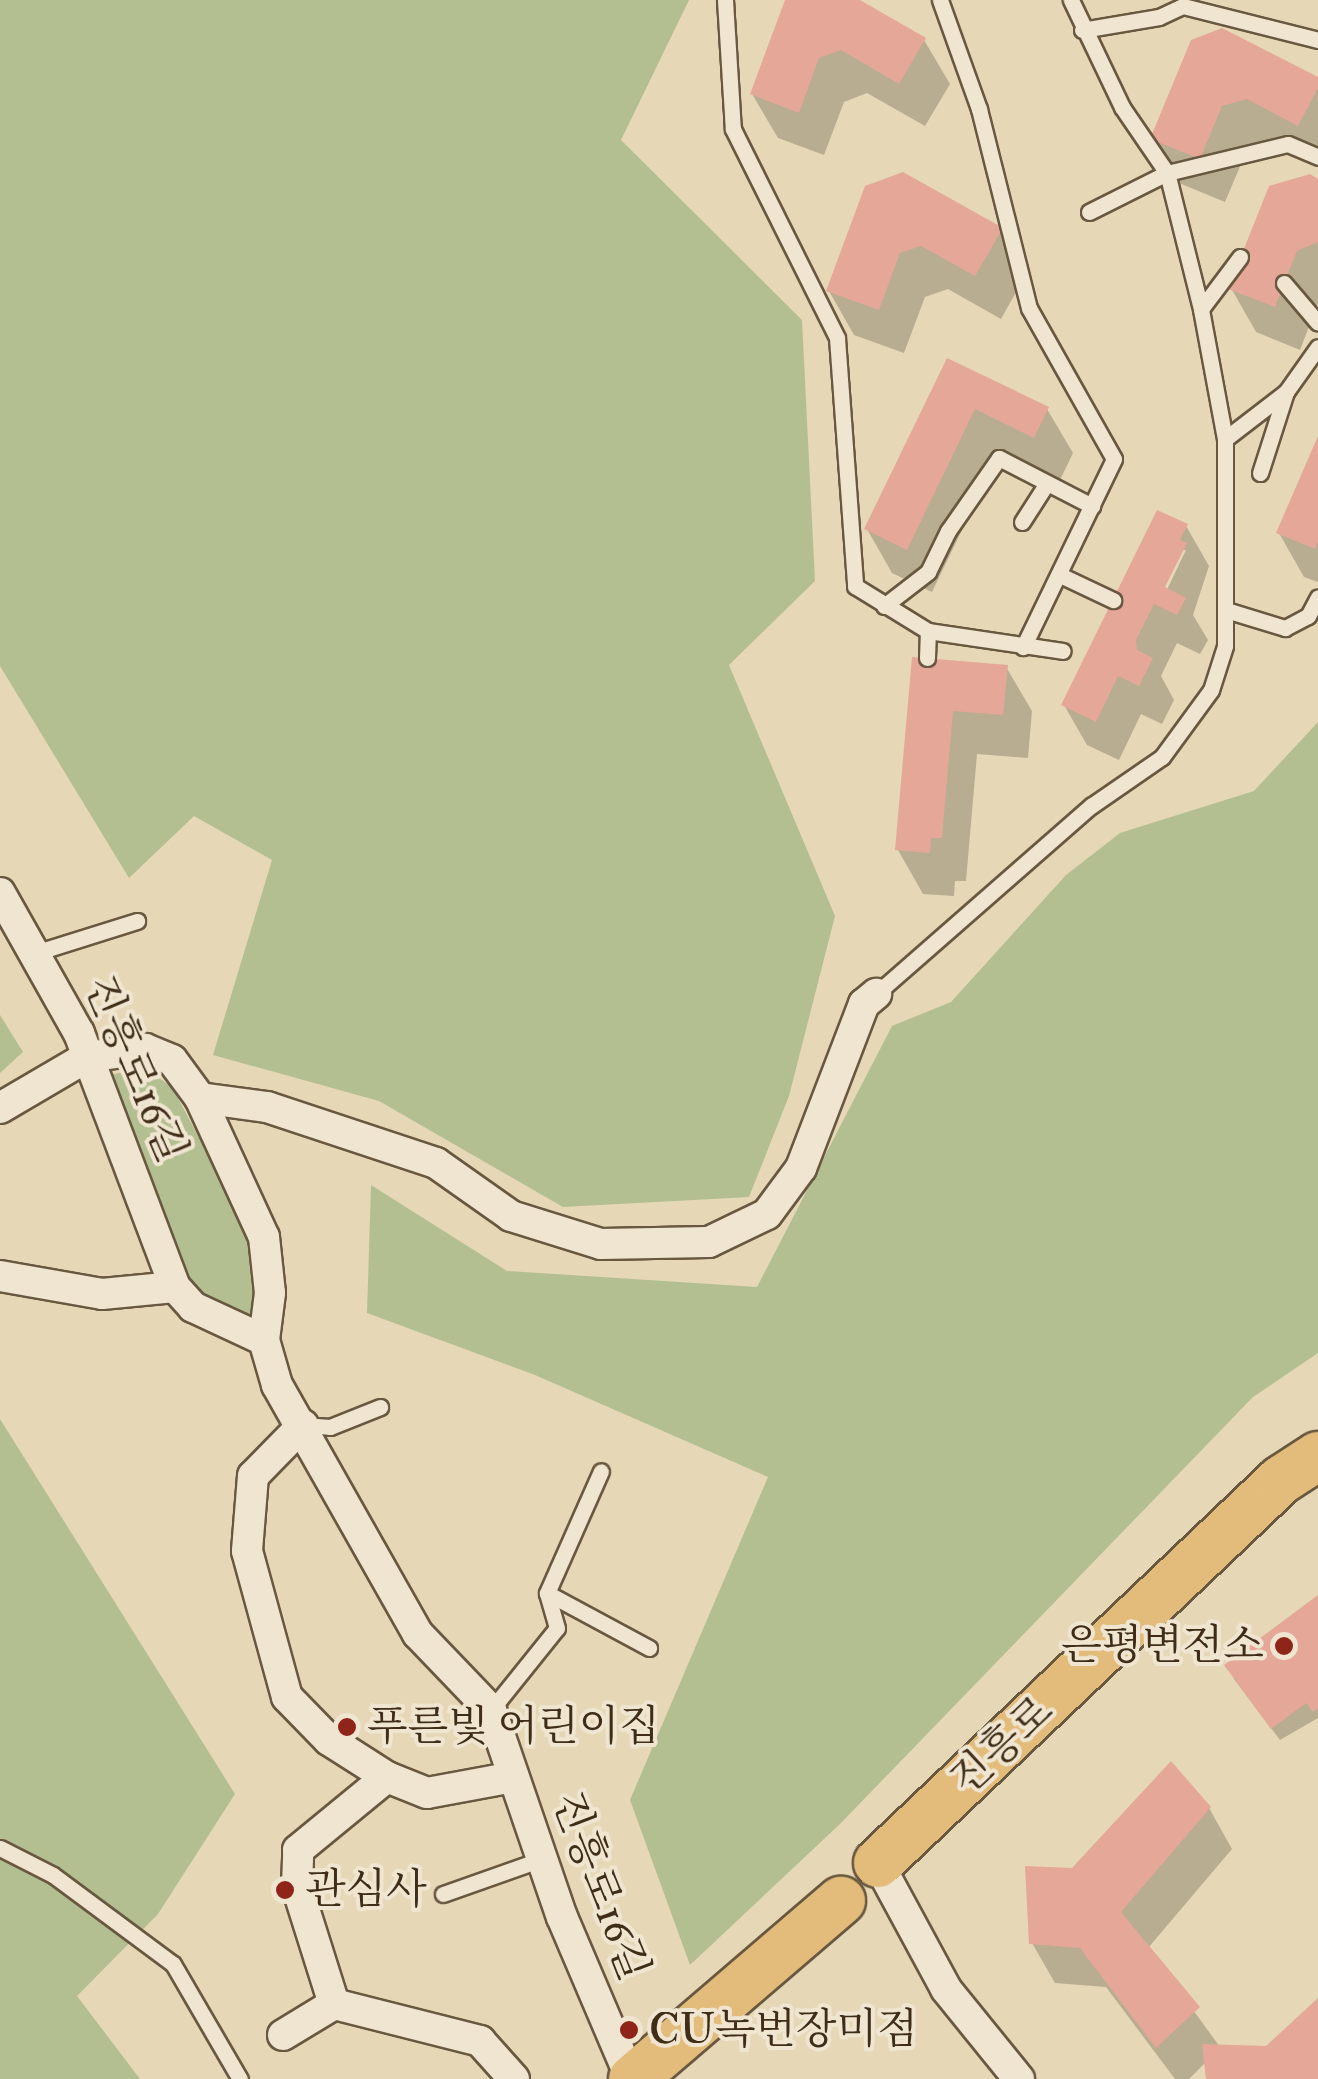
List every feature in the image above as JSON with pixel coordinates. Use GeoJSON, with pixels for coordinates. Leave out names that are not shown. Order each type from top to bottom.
{"type":"FeatureCollection","features":[{"type":"Feature","properties":{"kind":"main road","name":"진흥로"},"geometry":{"type":"LineString","coordinates":[[878,1862],[1280,1480],[1318,1456]]}},
{"type":"Feature","properties":{"kind":"main road"},"geometry":{"type":"LineString","coordinates":[[632,2079],[841,1901]]}},
{"type":"Feature","properties":{"kind":"street","name":"진흥로16길"},"geometry":{"type":"LineString","coordinates":[[0,893],[38,952],[87,1057],[175,1287]]}},
{"type":"Feature","properties":{"kind":"street"},"geometry":{"type":"LineString","coordinates":[[200,1098],[267,1107],[436,1163],[511,1216],[601,1244],[709,1242],[767,1214],[801,1168],[864,1004],[876,994]]}},
{"type":"Feature","properties":{"kind":"street"},"geometry":{"type":"LineString","coordinates":[[0,1108],[87,1057],[145,1049],[172,1060],[200,1098],[264,1238],[270,1294],[264,1340],[194,1307],[175,1287],[102,1294],[0,1276]]}},
{"type":"Feature","properties":{"kind":"street","name":"진흥로16길"},"geometry":{"type":"LineString","coordinates":[[264,1340],[278,1384],[418,1634],[492,1710],[542,1859],[632,2079]]}},
{"type":"Feature","properties":{"kind":"street","name":"진흥로16길"},"geometry":{"type":"LineString","coordinates":[[303,1425],[252,1476],[246,1551],[262,1618],[288,1697],[329,1740],[387,1777],[427,1793],[514,1777]]}},
{"type":"Feature","properties":{"kind":"street"},"geometry":{"type":"LineString","coordinates":[[334,2004],[297,1887],[298,1850],[387,1777]]}},
{"type":"Feature","properties":{"kind":"street","name":"진흥로"},"geometry":{"type":"LineString","coordinates":[[878,1862],[946,1988],[1019,2079]]}},
{"type":"Feature","properties":{"kind":"street"},"geometry":{"type":"LineString","coordinates":[[283,2035],[334,2004],[480,2040],[514,2079]]}},
{"type":"Feature","properties":{"kind":"lane"},"geometry":{"type":"LineString","coordinates":[[725,0],[733,129],[836,338],[855,586],[928,630],[1063,651]]}},
{"type":"Feature","properties":{"kind":"lane"},"geometry":{"type":"LineString","coordinates":[[940,0],[980,109],[1029,308],[1114,459],[1023,647]]}},
{"type":"Feature","properties":{"kind":"lane"},"geometry":{"type":"LineString","coordinates":[[876,994],[1091,806],[1162,757],[1210,690],[1225,646],[1226,439],[1201,309],[1167,173],[1122,108],[1071,0]]}},
{"type":"Feature","properties":{"kind":"lane"},"geometry":{"type":"LineString","coordinates":[[1082,30],[1159,17],[1183,6],[1318,40]]}},
{"type":"Feature","properties":{"kind":"lane"},"geometry":{"type":"LineString","coordinates":[[1089,212],[1167,173],[1288,144],[1318,158]]}},
{"type":"Feature","properties":{"kind":"lane"},"geometry":{"type":"LineString","coordinates":[[1201,309],[1240,257]]}},
{"type":"Feature","properties":{"kind":"lane"},"geometry":{"type":"LineString","coordinates":[[1284,282],[1318,323]]}},
{"type":"Feature","properties":{"kind":"lane"},"geometry":{"type":"LineString","coordinates":[[1226,439],[1286,392],[1318,347]]}},
{"type":"Feature","properties":{"kind":"lane"},"geometry":{"type":"LineString","coordinates":[[1260,473],[1286,392]]}},
{"type":"Feature","properties":{"kind":"lane"},"geometry":{"type":"LineString","coordinates":[[884,606],[928,572],[948,531],[999,458],[1092,506]]}},
{"type":"Feature","properties":{"kind":"lane"},"geometry":{"type":"LineString","coordinates":[[1022,522],[1047,483]]}},
{"type":"Feature","properties":{"kind":"lane"},"geometry":{"type":"LineString","coordinates":[[1060,575],[1113,600]]}},
{"type":"Feature","properties":{"kind":"lane"},"geometry":{"type":"LineString","coordinates":[[1226,610],[1285,628],[1308,616],[1318,596]]}},
{"type":"Feature","properties":{"kind":"lane"},"geometry":{"type":"LineString","coordinates":[[927,658],[928,630]]}},
{"type":"Feature","properties":{"kind":"lane"},"geometry":{"type":"LineString","coordinates":[[38,952],[137,920]]}},
{"type":"Feature","properties":{"kind":"lane"},"geometry":{"type":"LineString","coordinates":[[303,1425],[330,1427],[380,1408]]}},
{"type":"Feature","properties":{"kind":"lane"},"geometry":{"type":"LineString","coordinates":[[492,1710],[557,1628],[547,1594],[601,1471]]}},
{"type":"Feature","properties":{"kind":"lane"},"geometry":{"type":"LineString","coordinates":[[547,1594],[649,1648]]}},
{"type":"Feature","properties":{"kind":"lane"},"geometry":{"type":"LineString","coordinates":[[0,1848],[53,1875],[172,1964],[240,2079]]}},
{"type":"Feature","properties":{"kind":"lane"},"geometry":{"type":"LineString","coordinates":[[443,1894],[542,1859]]}},
{"type":"Feature","properties":{"kind":"green space"},"geometry":{"type":"Polygon","coordinates":[[[0,0],[689,0],[621,140],[802,320],[815,581],[729,665],[835,916],[789,1096],[749,1197],[563,1207],[379,1101],[213,1055],[272,860],[194,816],[129,878],[0,666],[0,0]]]}},
{"type":"Feature","properties":{"kind":"green space"},"geometry":{"type":"Polygon","coordinates":[[[1318,722],[1318,1353],[1253,1397],[840,1824],[690,1965],[630,1800],[768,1477],[535,1375],[367,1313],[371,1185],[507,1271],[757,1287],[892,1026],[951,1002],[1066,875],[1120,833],[1254,791],[1318,722]]]}},
{"type":"Feature","properties":{"kind":"green space"},"geometry":{"type":"Polygon","coordinates":[[[0,1015],[23,1052],[0,1073],[0,1015]]]}},
{"type":"Feature","properties":{"kind":"green space"},"geometry":{"type":"Polygon","coordinates":[[[143,1067],[172,1087],[262,1256],[258,1319],[222,1316],[182,1281],[106,1076],[143,1067]]]}},
{"type":"Feature","properties":{"kind":"green space"},"geometry":{"type":"Polygon","coordinates":[[[0,1419],[235,1794],[158,1914],[77,1996],[140,2079],[0,2079],[0,1419]]]}},
{"type":"Feature","properties":{"kind":"building"},"geometry":{"type":"Polygon","coordinates":[[[785,0],[860,0],[926,38],[899,84],[841,50],[819,58],[799,113],[750,94],[785,0]]]}},
{"type":"Feature","properties":{"kind":"building"},"geometry":{"type":"Polygon","coordinates":[[[1222,28],[1318,77],[1318,88],[1298,126],[1247,99],[1222,106],[1200,159],[1150,139],[1191,40],[1222,28]]]}},
{"type":"Feature","properties":{"kind":"building"},"geometry":{"type":"Polygon","coordinates":[[[903,172],[1003,228],[975,276],[921,246],[900,253],[879,310],[826,291],[865,186],[903,172]]]}},
{"type":"Feature","properties":{"kind":"building"},"geometry":{"type":"Polygon","coordinates":[[[1310,174],[1318,179],[1318,242],[1297,251],[1275,307],[1228,289],[1269,186],[1310,174]]]}},
{"type":"Feature","properties":{"kind":"building"},"geometry":{"type":"Polygon","coordinates":[[[947,358],[1049,407],[1034,438],[975,409],[907,550],[864,529],[947,358]]]}},
{"type":"Feature","properties":{"kind":"building"},"geometry":{"type":"Polygon","coordinates":[[[1318,436],[1318,541],[1315,549],[1276,533],[1318,436]]]}},
{"type":"Feature","properties":{"kind":"building"},"geometry":{"type":"Polygon","coordinates":[[[1157,510],[1188,524],[1180,540],[1187,543],[1165,587],[1186,598],[1177,615],[1154,604],[1136,640],[1137,650],[1153,658],[1139,686],[1118,676],[1096,722],[1061,705],[1157,510]]]}},
{"type":"Feature","properties":{"kind":"building"},"geometry":{"type":"Polygon","coordinates":[[[912,657],[1008,665],[1003,715],[953,711],[942,838],[931,838],[930,853],[895,850],[912,657]]]}},
{"type":"Feature","properties":{"kind":"building","name":"은평변전소"},"geometry":{"type":"Polygon","coordinates":[[[1318,1595],[1318,1708],[1313,1712],[1306,1703],[1271,1729],[1224,1665],[1318,1595]]]}},
{"type":"Feature","properties":{"kind":"building"},"geometry":{"type":"Polygon","coordinates":[[[1171,1761],[1211,1807],[1121,1912],[1200,2007],[1156,2048],[1080,1948],[1029,1944],[1025,1866],[1072,1868],[1171,1761]]]}},
{"type":"Feature","properties":{"kind":"building"},"geometry":{"type":"Polygon","coordinates":[[[1318,1998],[1318,2079],[1206,2079],[1202,2044],[1266,2046],[1318,1998]]]}},
{"type":"Feature","properties":{"kind":"place","name":"은평변전소"},"geometry":{"type":"Point","coordinates":[1284,1646]}},
{"type":"Feature","properties":{"kind":"place","name":"푸른빛 어린이집"},"geometry":{"type":"Point","coordinates":[347,1727]}},
{"type":"Feature","properties":{"kind":"place","name":"관심사"},"geometry":{"type":"Point","coordinates":[285,1890]}},
{"type":"Feature","properties":{"kind":"place","name":"CU녹번장미점"},"geometry":{"type":"Point","coordinates":[629,2030]}}]}
